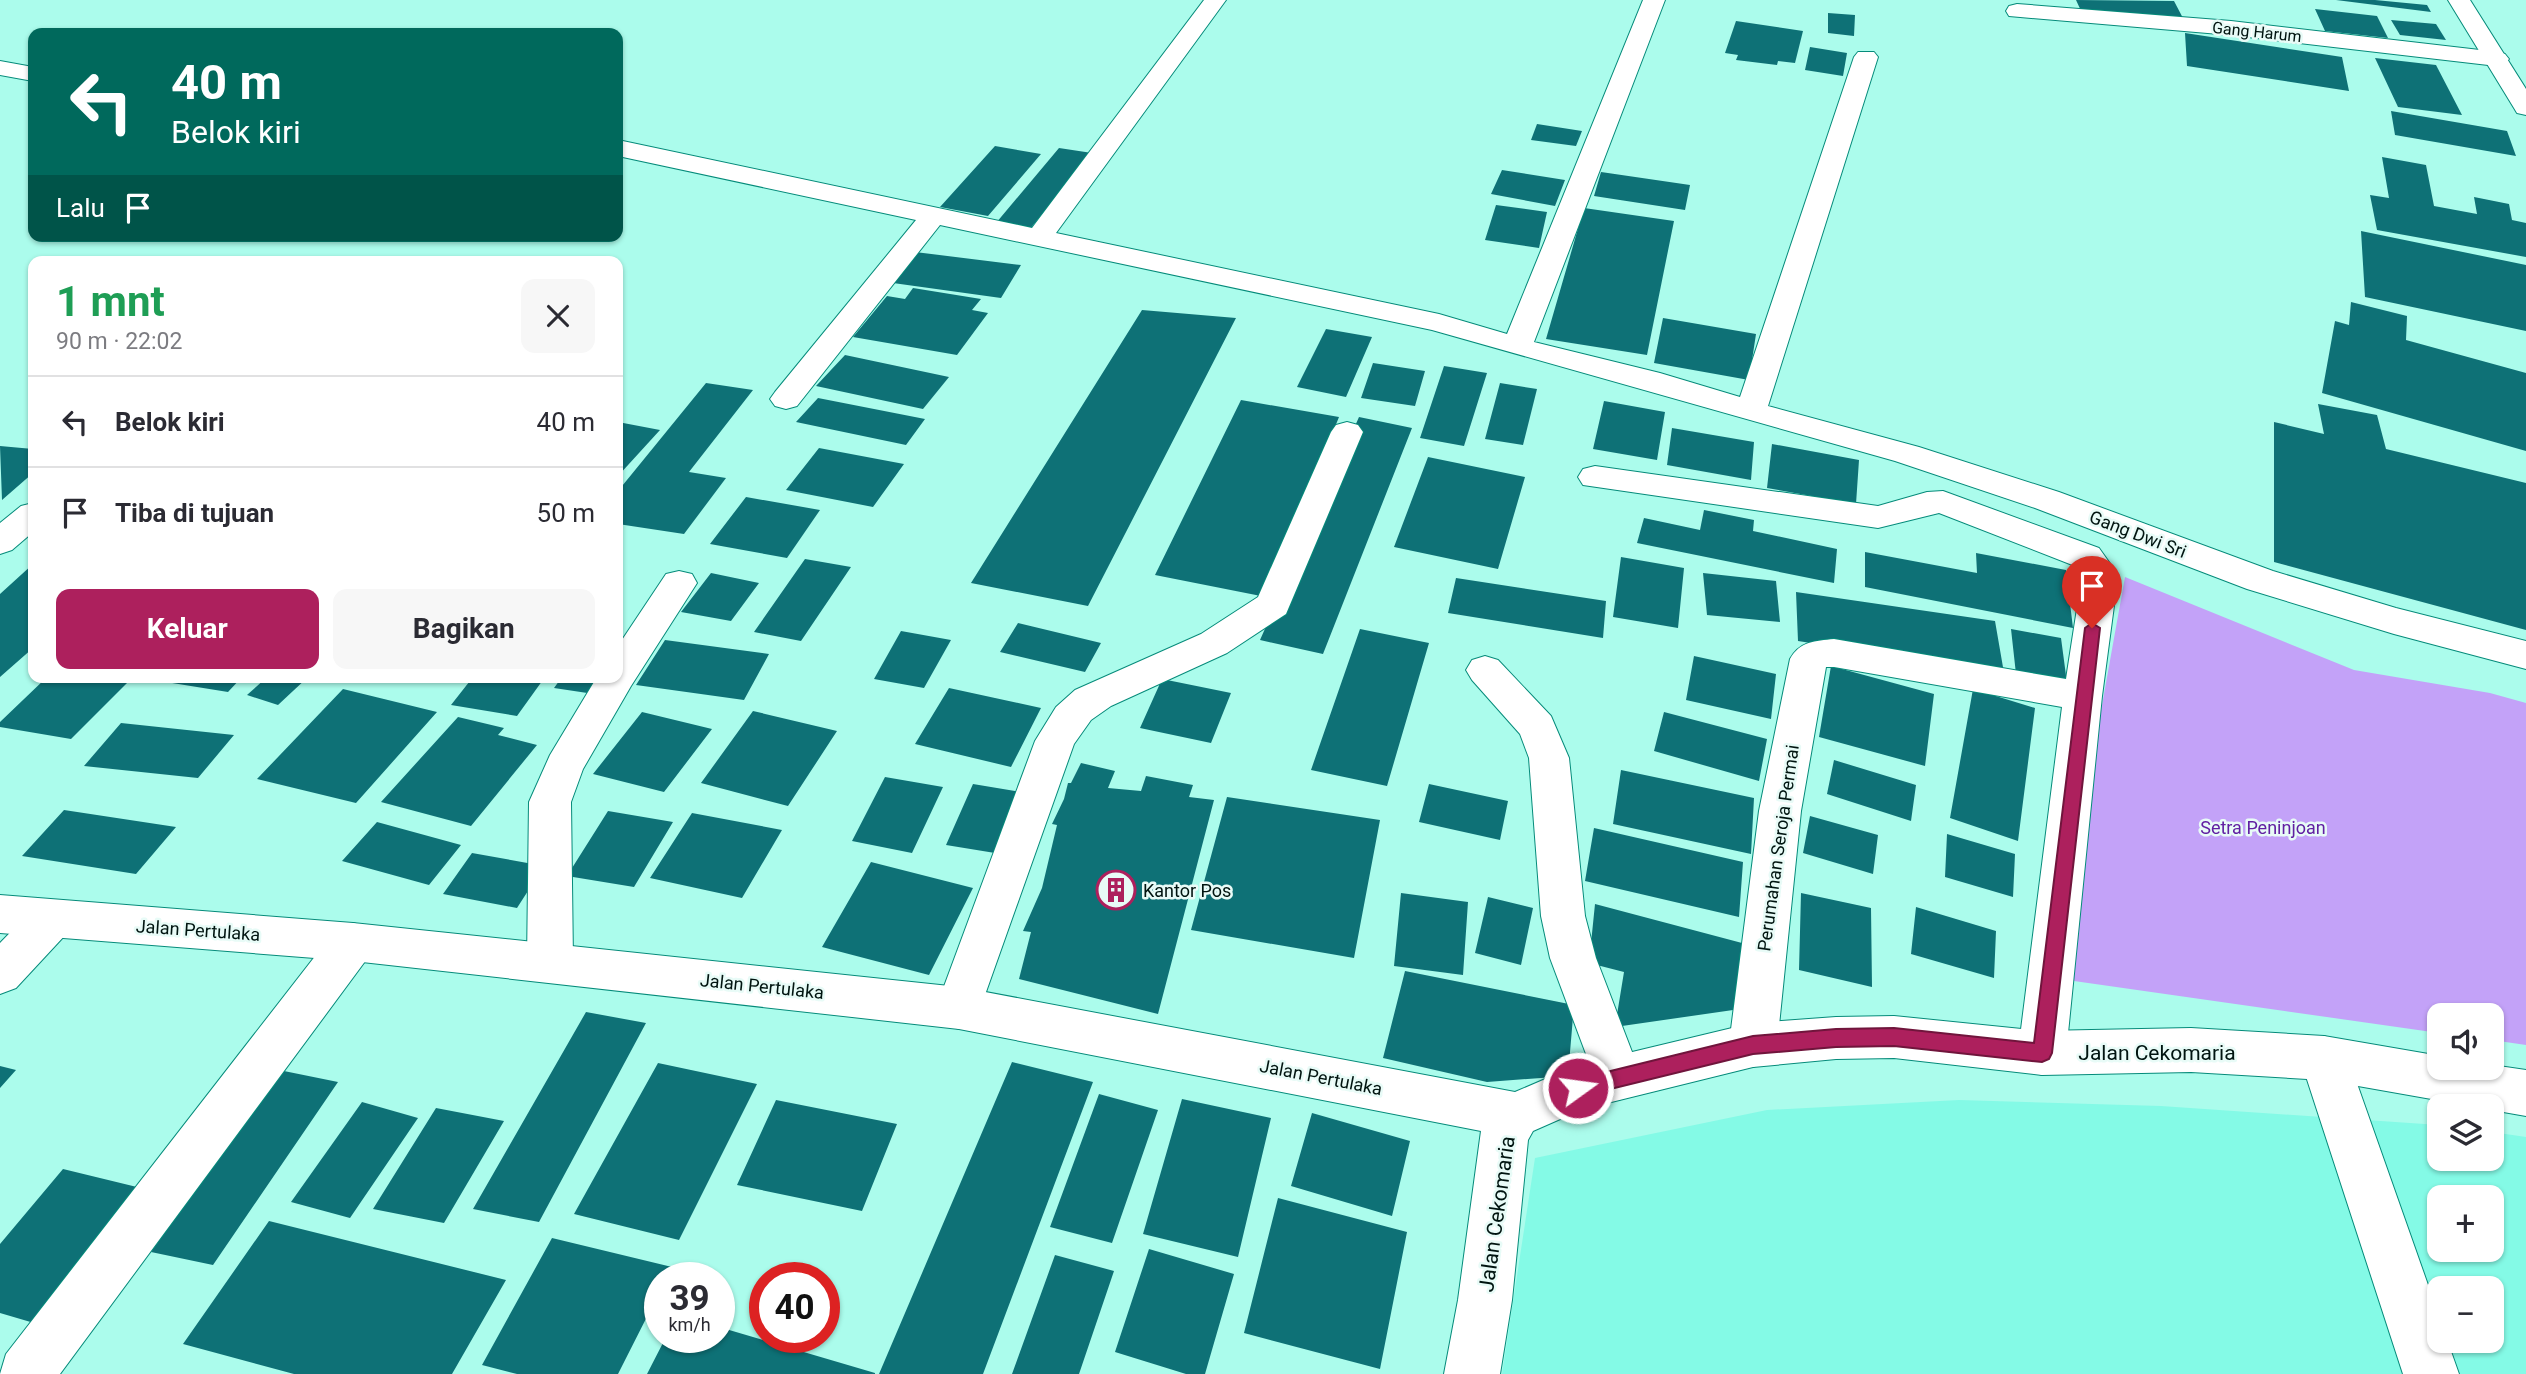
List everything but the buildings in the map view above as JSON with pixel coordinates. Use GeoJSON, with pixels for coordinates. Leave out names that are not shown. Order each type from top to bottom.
{"type":"FeatureCollection","features":[{"type":"Feature","properties":{"kind":"street"},"geometry":{"type":"LineString","coordinates":[[1038,238],[1215,0]]}},
{"type":"Feature","properties":{"kind":"street"},"geometry":{"type":"LineString","coordinates":[[1517,347],[1654,0]]}},
{"type":"Feature","properties":{"kind":"street"},"geometry":{"type":"LineString","coordinates":[[2459,0],[2526,108]]}},
{"type":"Feature","properties":{"kind":"street","name":"Gang Harum"},"geometry":{"type":"LineString","coordinates":[[2017,11],[2225,19],[2497,59]]}},
{"type":"Feature","properties":{"kind":"street"},"geometry":{"type":"LineString","coordinates":[[1751,410],[1866,57]]}},
{"type":"Feature","properties":{"kind":"street"},"geometry":{"type":"LineString","coordinates":[[0,68],[28,73]]}},
{"type":"Feature","properties":{"kind":"street","name":"Gang Dwi Sri"},"geometry":{"type":"LineString","coordinates":[[623,150],[930,220],[1038,238],[1438,323],[1907,454],[2047,500],[2260,580],[2394,621],[2526,655]]}},
{"type":"Feature","properties":{"kind":"street"},"geometry":{"type":"LineString","coordinates":[[786,399],[930,220]]}},
{"type":"Feature","properties":{"kind":"street"},"geometry":{"type":"LineString","coordinates":[[959,1008],[1055,741],[1067,722],[1078,707],[1102,692],[1151,673],[1216,642],[1259,617],[1273,605],[1347,432]]}},
{"type":"Feature","properties":{"kind":"street"},"geometry":{"type":"LineString","coordinates":[[1595,477],[1878,517],[1907,511],[1931,501],[1943,502],[2087,557],[2098,572],[2099,583],[2083,696],[2042,1053]]}},
{"type":"Feature","properties":{"kind":"street"},"geometry":{"type":"LineString","coordinates":[[0,542],[28,518]]}},
{"type":"Feature","properties":{"kind":"street"},"geometry":{"type":"LineString","coordinates":[[623,668],[679,583]]}},
{"type":"Feature","properties":{"kind":"street","name":"Perumahan Seroja Permai"},"geometry":{"type":"LineString","coordinates":[[1753,1045],[1780,811],[1806,665],[1814,655],[1834,653],[2083,696]]}},
{"type":"Feature","properties":{"kind":"street"},"geometry":{"type":"LineString","coordinates":[[1485,670],[1537,727],[1549,758],[1563,916],[1573,958],[1618,1078]]}},
{"type":"Feature","properties":{"kind":"street"},"geometry":{"type":"LineString","coordinates":[[550,962],[550,802],[564,766],[613,683]]}},
{"type":"Feature","properties":{"kind":"street","name":"Jalan Pertulaka"},"geometry":{"type":"LineString","coordinates":[[0,914],[353,942],[959,1008],[1516,1115]]}},
{"type":"Feature","properties":{"kind":"street"},"geometry":{"type":"LineString","coordinates":[[0,974],[52,919]]}},
{"type":"Feature","properties":{"kind":"street"},"geometry":{"type":"LineString","coordinates":[[26,1374],[353,942]]}},
{"type":"Feature","properties":{"kind":"street","name":"Jalan Cekomaria"},"geometry":{"type":"LineString","coordinates":[[1472,1374],[1485,1300],[1504,1136],[1516,1115],[1578,1088],[1753,1045],[1836,1038],[1894,1037],[2042,1053],[2191,1050],[2324,1058],[2526,1093]]}},
{"type":"Feature","properties":{"kind":"street"},"geometry":{"type":"LineString","coordinates":[[2324,1058],[2431,1374]]}},
{"type":"Feature","properties":{"kind":"shaded area"},"geometry":{"type":"Polygon","coordinates":[[[1959,1100],[2161,1106],[2427,1124],[2427,1171],[2504,1171],[2504,1134],[2526,1137],[2526,1374],[1502,1374],[1535,1158],[1767,1110],[1959,1100]]]}},
{"type":"Feature","properties":{"kind":"green space","name":"Setra Peninjoan"},"geometry":{"type":"Polygon","coordinates":[[[2125,577],[2354,670],[2490,693],[2526,703],[2526,1045],[2504,1042],[2504,1003],[2427,1003],[2427,1031],[2053,978],[2125,577]]]}},
{"type":"Feature","properties":{"kind":"place","name":"Kantor Pos"},"geometry":{"type":"Point","coordinates":[1116,890]}},
{"type":"Feature","properties":{"kind":"route"},"geometry":{"type":"LineString","coordinates":[[1578,1088],[1753,1045],[1836,1038],[1894,1037],[2042,1053],[2092,628]]}}]}
